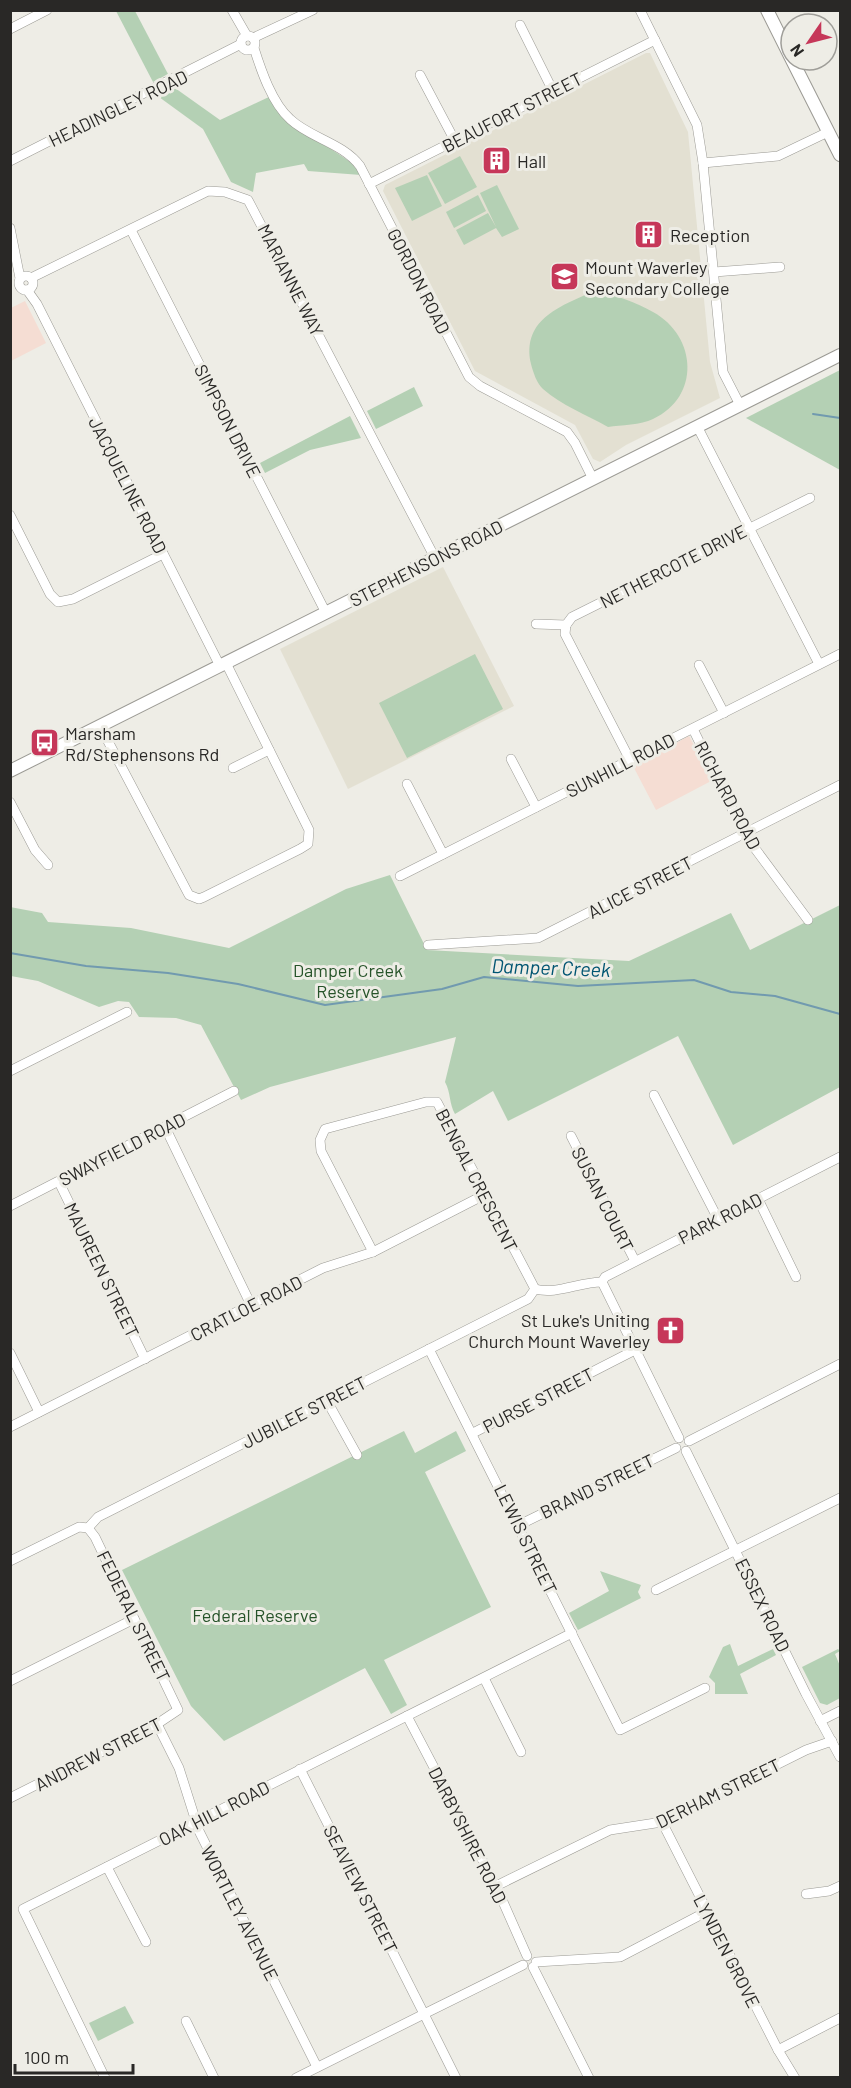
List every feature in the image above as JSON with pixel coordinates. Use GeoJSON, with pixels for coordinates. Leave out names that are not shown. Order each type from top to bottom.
{"type":"FeatureCollection","features":[{"type":"Feature","properties":{"kind":"main road"},"geometry":{"type":"LineString","coordinates":[[767,10],[779,34]]}},
{"type":"Feature","properties":{"kind":"main road"},"geometry":{"type":"LineString","coordinates":[[798,72],[840,155]]}},
{"type":"Feature","properties":{"kind":"main road","name":"STEPHENSONS ROAD"},"geometry":{"type":"LineString","coordinates":[[10,771],[840,355]]}},
{"type":"Feature","properties":{"kind":"street"},"geometry":{"type":"LineString","coordinates":[[10,29],[48,10]]}},
{"type":"Feature","properties":{"kind":"street","name":"GORDON ROAD"},"geometry":{"type":"LineString","coordinates":[[231,10],[290,119],[351,156],[369,184],[469,377],[480,386],[567,432],[593,479]]}},
{"type":"Feature","properties":{"kind":"street","name":"HEADINGLEY ROAD"},"geometry":{"type":"LineString","coordinates":[[10,161],[313,10]]}},
{"type":"Feature","properties":{"kind":"street"},"geometry":{"type":"LineString","coordinates":[[640,10],[697,125],[703,163],[723,372],[740,405]]}},
{"type":"Feature","properties":{"kind":"street"},"geometry":{"type":"LineString","coordinates":[[520,25],[553,91]]}},
{"type":"Feature","properties":{"kind":"street","name":"BEAUFORT STREET"},"geometry":{"type":"LineString","coordinates":[[369,184],[655,40]]}},
{"type":"Feature","properties":{"kind":"street"},"geometry":{"type":"LineString","coordinates":[[420,75],[455,141]]}},
{"type":"Feature","properties":{"kind":"street"},"geometry":{"type":"LineString","coordinates":[[703,163],[778,156],[828,132]]}},
{"type":"Feature","properties":{"kind":"street","name":"MARIANNE WAY"},"geometry":{"type":"LineString","coordinates":[[23,284],[208,191],[225,192],[248,200],[435,558]]}},
{"type":"Feature","properties":{"kind":"street","name":"JACQUELINE ROAD"},"geometry":{"type":"LineString","coordinates":[[10,228],[23,284],[37,304],[163,554],[269,750],[309,830],[308,844],[199,899],[189,895],[100,726]]}},
{"type":"Feature","properties":{"kind":"street","name":"SIMPSON DRIVE"},"geometry":{"type":"LineString","coordinates":[[131,230],[326,613]]}},
{"type":"Feature","properties":{"kind":"street"},"geometry":{"type":"LineString","coordinates":[[714,272],[780,267]]}},
{"type":"Feature","properties":{"kind":"street"},"geometry":{"type":"LineString","coordinates":[[697,426],[819,664]]}},
{"type":"Feature","properties":{"kind":"street","name":"NETHERCOTE DRIVE"},"geometry":{"type":"LineString","coordinates":[[566,625],[572,617],[810,498]]}},
{"type":"Feature","properties":{"kind":"street"},"geometry":{"type":"LineString","coordinates":[[10,515],[50,594],[58,602],[73,599],[163,554]]}},
{"type":"Feature","properties":{"kind":"street"},"geometry":{"type":"LineString","coordinates":[[536,624],[566,625],[565,634],[630,760]]}},
{"type":"Feature","properties":{"kind":"street","name":"SUNHILL ROAD"},"geometry":{"type":"LineString","coordinates":[[400,876],[840,654]]}},
{"type":"Feature","properties":{"kind":"street"},"geometry":{"type":"LineString","coordinates":[[699,665],[724,713]]}},
{"type":"Feature","properties":{"kind":"street","name":"RICHARD ROAD"},"geometry":{"type":"LineString","coordinates":[[693,729],[745,835],[808,920]]}},
{"type":"Feature","properties":{"kind":"street"},"geometry":{"type":"LineString","coordinates":[[233,768],[269,750]]}},
{"type":"Feature","properties":{"kind":"street"},"geometry":{"type":"LineString","coordinates":[[511,759],[536,807]]}},
{"type":"Feature","properties":{"kind":"street"},"geometry":{"type":"LineString","coordinates":[[407,784],[443,854]]}},
{"type":"Feature","properties":{"kind":"street","name":"ALICE STREET"},"geometry":{"type":"LineString","coordinates":[[428,945],[538,938],[840,785]]}},
{"type":"Feature","properties":{"kind":"street"},"geometry":{"type":"LineString","coordinates":[[10,802],[34,850],[48,865]]}},
{"type":"Feature","properties":{"kind":"street"},"geometry":{"type":"LineString","coordinates":[[10,1071],[127,1012]]}},
{"type":"Feature","properties":{"kind":"street","name":"SWAYFIELD ROAD"},"geometry":{"type":"LineString","coordinates":[[10,1206],[234,1091]]}},
{"type":"Feature","properties":{"kind":"street"},"geometry":{"type":"LineString","coordinates":[[654,1095],[718,1219]]}},
{"type":"Feature","properties":{"kind":"street","name":"BENGAL CRESCENT"},"geometry":{"type":"LineString","coordinates":[[373,1252],[321,1151],[320,1140],[325,1129],[426,1102],[437,1102],[484,1196],[535,1289]]}},
{"type":"Feature","properties":{"kind":"street"},"geometry":{"type":"LineString","coordinates":[[165,1127],[251,1305]]}},
{"type":"Feature","properties":{"kind":"street","name":"SUSAN COURT"},"geometry":{"type":"LineString","coordinates":[[571,1136],[635,1261]]}},
{"type":"Feature","properties":{"kind":"street","name":"PARK ROAD"},"geometry":{"type":"LineString","coordinates":[[602,1282],[605,1277],[635,1261],[840,1157]]}},
{"type":"Feature","properties":{"kind":"street","name":"MAUREEN STREET"},"geometry":{"type":"LineString","coordinates":[[59,1182],[145,1359]]}},
{"type":"Feature","properties":{"kind":"street","name":"CRATLOE ROAD"},"geometry":{"type":"LineString","coordinates":[[10,1427],[323,1268],[373,1252],[484,1196]]}},
{"type":"Feature","properties":{"kind":"street"},"geometry":{"type":"LineString","coordinates":[[758,1199],[796,1277]]}},
{"type":"Feature","properties":{"kind":"street"},"geometry":{"type":"LineString","coordinates":[[535,1289],[547,1292],[585,1282],[602,1282],[679,1438],[689,1441],[840,1364]]}},
{"type":"Feature","properties":{"kind":"street","name":"JUBILEE STREET"},"geometry":{"type":"LineString","coordinates":[[10,1562],[79,1527],[88,1528],[98,1517],[528,1299],[535,1289]]}},
{"type":"Feature","properties":{"kind":"street","name":"LEWIS STREET"},"geometry":{"type":"LineString","coordinates":[[429,1349],[620,1730],[705,1688]]}},
{"type":"Feature","properties":{"kind":"street","name":"PURSE STREET"},"geometry":{"type":"LineString","coordinates":[[472,1433],[635,1350]]}},
{"type":"Feature","properties":{"kind":"street"},"geometry":{"type":"LineString","coordinates":[[10,1353],[39,1412]]}},
{"type":"Feature","properties":{"kind":"street"},"geometry":{"type":"LineString","coordinates":[[327,1401],[357,1455]]}},
{"type":"Feature","properties":{"kind":"street"},"geometry":{"type":"LineString","coordinates":[[679,1438],[676,1448],[680,1451],[686,1451],[689,1448],[689,1441]]}},
{"type":"Feature","properties":{"kind":"street","name":"BRAND STREET"},"geometry":{"type":"LineString","coordinates":[[519,1525],[676,1448]]}},
{"type":"Feature","properties":{"kind":"street","name":"ESSEX ROAD"},"geometry":{"type":"LineString","coordinates":[[686,1451],[840,1757]]}},
{"type":"Feature","properties":{"kind":"street"},"geometry":{"type":"LineString","coordinates":[[656,1590],[840,1498]]}},
{"type":"Feature","properties":{"kind":"street","name":"FEDERAL STREET"},"geometry":{"type":"LineString","coordinates":[[88,1528],[95,1537],[178,1705]]}},
{"type":"Feature","properties":{"kind":"street"},"geometry":{"type":"LineString","coordinates":[[10,1681],[134,1618]]}},
{"type":"Feature","properties":{"kind":"street","name":"OAK HILL ROAD"},"geometry":{"type":"LineString","coordinates":[[105,2078],[23,1909],[572,1633]]}},
{"type":"Feature","properties":{"kind":"street"},"geometry":{"type":"LineString","coordinates":[[484,1678],[521,1752]]}},
{"type":"Feature","properties":{"kind":"street","name":"ANDREW STREET"},"geometry":{"type":"LineString","coordinates":[[10,1798],[176,1714],[178,1705]]}},
{"type":"Feature","properties":{"kind":"street"},"geometry":{"type":"LineString","coordinates":[[820,1721],[840,1711]]}},
{"type":"Feature","properties":{"kind":"street","name":"DARBYSHIRE ROAD"},"geometry":{"type":"LineString","coordinates":[[407,1716],[496,1886],[530,1962],[589,2078]]}},
{"type":"Feature","properties":{"kind":"street","name":"WORTLEY AVENUE"},"geometry":{"type":"LineString","coordinates":[[157,1724],[180,1768],[196,1822],[317,2067]]}},
{"type":"Feature","properties":{"kind":"street","name":"DERHAM STREET"},"geometry":{"type":"LineString","coordinates":[[496,1886],[610,1830],[662,1822],[830,1737]]}},
{"type":"Feature","properties":{"kind":"street","name":"SEAVIEW STREET"},"geometry":{"type":"LineString","coordinates":[[300,1769],[456,2078]]}},
{"type":"Feature","properties":{"kind":"street","name":"LYNDEN GROVE"},"geometry":{"type":"LineString","coordinates":[[662,1822],[706,1912],[795,2078]]}},
{"type":"Feature","properties":{"kind":"street"},"geometry":{"type":"LineString","coordinates":[[107,1867],[146,1942]]}},
{"type":"Feature","properties":{"kind":"street"},"geometry":{"type":"LineString","coordinates":[[806,1894],[829,1891],[840,1886]]}},
{"type":"Feature","properties":{"kind":"street"},"geometry":{"type":"LineString","coordinates":[[296,2078],[530,1962],[620,1958],[706,1912]]}},
{"type":"Feature","properties":{"kind":"street"},"geometry":{"type":"LineString","coordinates":[[778,2050],[840,2018]]}},
{"type":"Feature","properties":{"kind":"street"},"geometry":{"type":"LineString","coordinates":[[186,2021],[214,2078]]}},
{"type":"Feature","properties":{"kind":"shaded area","name":"Mount Waverley Secondary College"},"geometry":{"type":"Polygon","coordinates":[[[650,53],[688,132],[710,362],[720,398],[626,445],[600,462],[593,459],[575,425],[475,371],[383,191],[385,185],[650,53]]]}},
{"type":"Feature","properties":{"kind":"shaded area"},"geometry":{"type":"Polygon","coordinates":[[[25,301],[46,343],[11,361],[11,308],[25,301]]]}},
{"type":"Feature","properties":{"kind":"shaded area"},"geometry":{"type":"Polygon","coordinates":[[[443,567],[514,706],[348,789],[280,649],[443,567]]]}},
{"type":"Feature","properties":{"kind":"shaded area"},"geometry":{"type":"Polygon","coordinates":[[[689,736],[713,780],[656,810],[633,766],[689,736]]]}},
{"type":"Feature","properties":{"kind":"green space"},"geometry":{"type":"Polygon","coordinates":[[[116,11],[135,11],[168,74],[153,82],[116,11]]]}},
{"type":"Feature","properties":{"kind":"green space"},"geometry":{"type":"Polygon","coordinates":[[[175,88],[220,120],[271,96],[283,117],[355,165],[361,175],[308,171],[304,164],[256,173],[253,192],[231,182],[203,129],[159,97],[175,88]]]}},
{"type":"Feature","properties":{"kind":"green space"},"geometry":{"type":"Polygon","coordinates":[[[460,156],[477,187],[445,204],[428,173],[460,156]]]}},
{"type":"Feature","properties":{"kind":"green space"},"geometry":{"type":"Polygon","coordinates":[[[427,175],[442,206],[412,221],[395,188],[427,175]]]}},
{"type":"Feature","properties":{"kind":"green space"},"geometry":{"type":"Polygon","coordinates":[[[497,185],[519,229],[502,237],[496,228],[464,245],[456,230],[488,213],[496,227],[480,193],[497,185]]]}},
{"type":"Feature","properties":{"kind":"green space"},"geometry":{"type":"Polygon","coordinates":[[[478,195],[486,211],[454,228],[446,212],[478,195]]]}},
{"type":"Feature","properties":{"kind":"green space"},"geometry":{"type":"Polygon","coordinates":[[[597,290],[633,302],[653,312],[668,323],[678,336],[685,351],[688,366],[686,382],[669,409],[653,419],[637,424],[608,427],[558,400],[543,389],[536,378],[531,364],[530,348],[532,335],[539,324],[559,308],[597,290]]]}},
{"type":"Feature","properties":{"kind":"green space"},"geometry":{"type":"Polygon","coordinates":[[[840,370],[840,470],[746,418],[840,370]]]}},
{"type":"Feature","properties":{"kind":"green space"},"geometry":{"type":"Polygon","coordinates":[[[414,387],[423,406],[376,429],[367,411],[414,387]]]}},
{"type":"Feature","properties":{"kind":"green space"},"geometry":{"type":"Polygon","coordinates":[[[350,416],[361,438],[310,450],[265,473],[260,463],[350,416]]]}},
{"type":"Feature","properties":{"kind":"green space"},"geometry":{"type":"Polygon","coordinates":[[[475,654],[503,709],[407,758],[379,703],[475,654]]]}},
{"type":"Feature","properties":{"kind":"green space","name":"Damper Creek Reserve"},"geometry":{"type":"Polygon","coordinates":[[[390,875],[427,950],[629,961],[731,913],[750,950],[840,905],[840,1087],[733,1145],[678,1036],[508,1121],[493,1091],[455,1114],[445,1082],[456,1037],[270,1087],[241,1100],[201,1025],[176,1018],[139,1017],[129,1002],[118,1001],[99,1007],[38,981],[11,976],[10,907],[42,913],[48,922],[131,928],[229,948],[346,889],[390,875]]]}},
{"type":"Feature","properties":{"kind":"green space","name":"Federal Reserve"},"geometry":{"type":"Polygon","coordinates":[[[404,1431],[415,1453],[456,1431],[466,1451],[425,1472],[491,1607],[384,1660],[407,1705],[391,1714],[365,1668],[224,1741],[191,1706],[122,1570],[404,1431]]]}},
{"type":"Feature","properties":{"kind":"green space"},"geometry":{"type":"Polygon","coordinates":[[[600,1571],[641,1585],[638,1592],[641,1598],[578,1630],[569,1613],[609,1591],[600,1571]]]}},
{"type":"Feature","properties":{"kind":"green space"},"geometry":{"type":"Polygon","coordinates":[[[730,1644],[738,1666],[773,1649],[776,1655],[740,1674],[748,1694],[715,1694],[715,1683],[709,1677],[723,1647],[730,1644]]]}},
{"type":"Feature","properties":{"kind":"green space"},"geometry":{"type":"Polygon","coordinates":[[[838,1649],[840,1651],[835,1654],[840,1666],[840,1698],[827,1705],[820,1703],[802,1667],[838,1649]]]}},
{"type":"Feature","properties":{"kind":"green space"},"geometry":{"type":"Polygon","coordinates":[[[125,2006],[134,2023],[98,2041],[89,2023],[125,2006]]]}},
{"type":"Feature","properties":{"kind":"waterway"},"geometry":{"type":"LineString","coordinates":[[813,414],[840,418]]}},
{"type":"Feature","properties":{"kind":"waterway","name":"Damper Creek"},"geometry":{"type":"LineString","coordinates":[[10,953],[86,966],[168,973],[238,984],[325,1005],[442,989],[484,977],[578,986],[694,980],[731,992],[775,996],[840,1014]]}},
{"type":"Feature","properties":{"kind":"place","name":"Hall"},"geometry":{"type":"Point","coordinates":[496,161]}},
{"type":"Feature","properties":{"kind":"place","name":"Reception"},"geometry":{"type":"Point","coordinates":[649,235]}},
{"type":"Feature","properties":{"kind":"place","name":"Mount Waverley Secondary College"},"geometry":{"type":"Point","coordinates":[564,277]}},
{"type":"Feature","properties":{"kind":"place","name":"Marsham Rd/Stephensons Rd"},"geometry":{"type":"Point","coordinates":[44,743]}},
{"type":"Feature","properties":{"kind":"place","name":"St Luke's Uniting Church Mount Waverley"},"geometry":{"type":"Point","coordinates":[671,1330]}}]}
